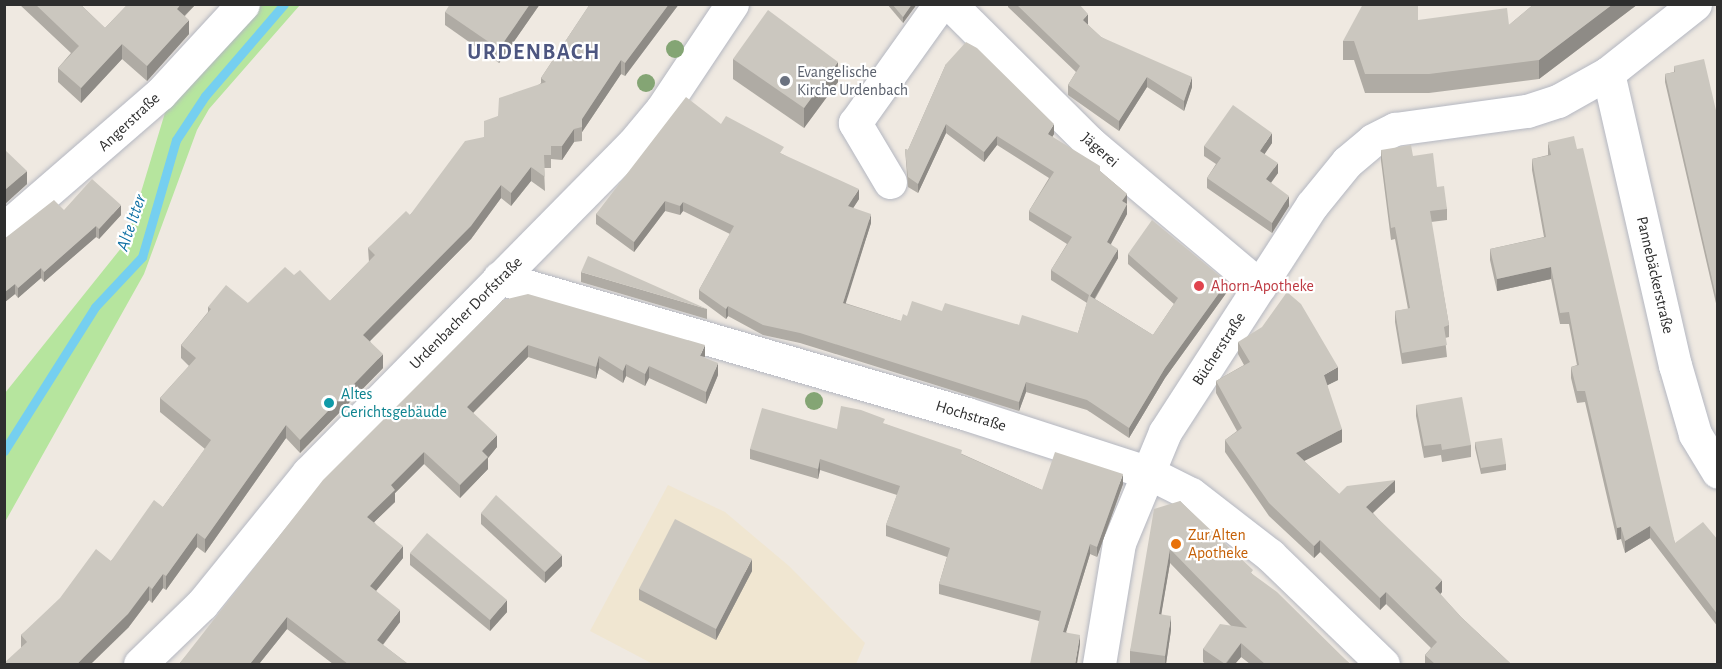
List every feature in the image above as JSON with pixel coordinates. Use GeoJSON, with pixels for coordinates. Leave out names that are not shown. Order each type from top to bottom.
{"type":"FeatureCollection","features":[{"type":"Feature","properties":{"kind":"street","name":"Angerstraße"},"geometry":{"type":"LineString","coordinates":[[4,229],[159,94],[243,4]]}},
{"type":"Feature","properties":{"kind":"street","name":"Urdenbacher Dorfstraße"},"geometry":{"type":"LineString","coordinates":[[140,664],[202,604],[308,473],[631,146],[662,109],[732,4]]}},
{"type":"Feature","properties":{"kind":"street"},"geometry":{"type":"LineString","coordinates":[[890,182],[855,123],[940,4]]}},
{"type":"Feature","properties":{"kind":"street","name":"Jägerei"},"geometry":{"type":"LineString","coordinates":[[950,4],[1090,143],[1260,286]]}},
{"type":"Feature","properties":{"kind":"street","name":"Bücherstraße"},"geometry":{"type":"LineString","coordinates":[[1099,664],[1119,543],[1165,432],[1325,187],[1373,140],[1395,129],[1527,111],[1558,101],[1608,73],[1695,4]]}},
{"type":"Feature","properties":{"kind":"street","name":"Pannebäckerstraße"},"geometry":{"type":"LineString","coordinates":[[1608,73],[1675,365],[1695,434],[1718,472]]}},
{"type":"Feature","properties":{"kind":"street","name":"Hochstraße"},"geometry":{"type":"LineString","coordinates":[[499,278],[967,414],[1147,472],[1191,494],[1270,555],[1383,664]]}},
{"type":"Feature","properties":{"kind":"shaded area"},"geometry":{"type":"Polygon","coordinates":[[[668,485],[725,512],[789,566],[865,643],[856,664],[653,664],[590,631],[668,485]]]}},
{"type":"Feature","properties":{"kind":"green space"},"geometry":{"type":"Polygon","coordinates":[[[259,5],[300,5],[209,109],[197,130],[144,274],[5,522],[5,393],[126,242],[167,106],[259,5]]]}},
{"type":"Feature","properties":{"kind":"building"},"geometry":{"type":"Polygon","coordinates":[[[35,4],[80,4],[105,28],[128,4],[181,4],[177,9],[189,20],[147,66],[122,44],[81,88],[58,68],[79,46],[35,4]]]}},
{"type":"Feature","properties":{"kind":"building"},"geometry":{"type":"Polygon","coordinates":[[[450,4],[530,4],[499,49],[445,12],[450,4]]]}},
{"type":"Feature","properties":{"kind":"building"},"geometry":{"type":"Polygon","coordinates":[[[590,4],[669,4],[625,63],[621,60],[582,119],[582,127],[574,129],[562,146],[551,146],[551,155],[544,155],[545,177],[531,167],[511,193],[501,185],[471,226],[363,335],[383,354],[300,440],[286,425],[205,539],[197,533],[166,576],[163,574],[152,589],[149,586],[128,614],[77,664],[4,664],[27,642],[21,635],[60,598],[96,549],[111,561],[154,500],[163,507],[211,440],[160,398],[196,358],[181,345],[211,309],[208,307],[226,285],[248,303],[285,267],[294,275],[300,270],[330,301],[375,255],[368,248],[406,211],[410,215],[465,141],[484,137],[484,121],[498,116],[499,98],[546,82],[541,78],[590,4]]]}},
{"type":"Feature","properties":{"kind":"building"},"geometry":{"type":"Polygon","coordinates":[[[892,4],[912,4],[903,17],[892,4]]]}},
{"type":"Feature","properties":{"kind":"building"},"geometry":{"type":"Polygon","coordinates":[[[1016,4],[1079,4],[1088,14],[1083,20],[1101,37],[1192,77],[1184,101],[1147,77],[1119,121],[1068,85],[1080,66],[1016,4]]]}},
{"type":"Feature","properties":{"kind":"building"},"geometry":{"type":"Polygon","coordinates":[[[1363,4],[1418,4],[1418,20],[1507,8],[1509,25],[1534,4],[1613,4],[1539,60],[1429,74],[1365,74],[1354,41],[1343,41],[1363,4]]]}},
{"type":"Feature","properties":{"kind":"building"},"geometry":{"type":"Polygon","coordinates":[[[768,10],[838,62],[804,108],[733,59],[768,10]]]}},
{"type":"Feature","properties":{"kind":"building"},"geometry":{"type":"Polygon","coordinates":[[[966,42],[977,48],[1054,124],[1048,134],[1100,166],[1100,171],[1127,194],[1122,201],[1127,204],[1107,242],[1118,249],[1090,296],[1153,335],[1178,298],[1128,254],[1152,220],[1227,282],[1165,368],[1129,428],[1087,400],[1026,382],[1019,402],[800,333],[763,325],[728,306],[726,309],[699,290],[734,226],[683,202],[680,206],[665,201],[634,242],[596,214],[686,97],[721,124],[726,116],[784,147],[780,153],[859,189],[848,206],[871,214],[843,303],[901,321],[903,314],[907,316],[912,301],[942,311],[945,303],[1019,325],[1022,315],[1078,333],[1089,295],[1051,270],[1072,237],[1029,211],[1054,172],[997,136],[984,152],[946,124],[918,184],[908,177],[905,149],[908,150],[946,64],[966,42]]]}},
{"type":"Feature","properties":{"kind":"building"},"geometry":{"type":"Polygon","coordinates":[[[1704,59],[1718,119],[1718,305],[1665,74],[1675,72],[1674,66],[1704,59]]]}},
{"type":"Feature","properties":{"kind":"building"},"geometry":{"type":"Polygon","coordinates":[[[1233,105],[1272,133],[1260,151],[1278,163],[1266,179],[1289,196],[1272,223],[1207,178],[1221,158],[1204,146],[1233,105]]]}},
{"type":"Feature","properties":{"kind":"building"},"geometry":{"type":"Polygon","coordinates":[[[1574,136],[1577,149],[1583,148],[1675,543],[1703,522],[1718,540],[1718,615],[1650,526],[1625,541],[1621,527],[1617,528],[1585,391],[1577,391],[1571,367],[1579,365],[1569,312],[1560,313],[1551,267],[1497,279],[1490,249],[1546,237],[1532,159],[1551,155],[1548,142],[1574,136]]]}},
{"type":"Feature","properties":{"kind":"building"},"geometry":{"type":"Polygon","coordinates":[[[1411,145],[1413,156],[1433,153],[1437,187],[1444,186],[1447,209],[1430,211],[1449,325],[1444,327],[1447,345],[1402,353],[1395,311],[1410,308],[1395,227],[1391,228],[1381,150],[1411,145]]]}},
{"type":"Feature","properties":{"kind":"building"},"geometry":{"type":"Polygon","coordinates":[[[4,149],[27,171],[6,189],[4,188],[4,149]]]}},
{"type":"Feature","properties":{"kind":"building"},"geometry":{"type":"Polygon","coordinates":[[[92,179],[121,205],[99,229],[96,226],[44,272],[41,268],[18,288],[15,284],[5,292],[4,239],[54,200],[64,210],[92,179]]]}},
{"type":"Feature","properties":{"kind":"building"},"geometry":{"type":"Polygon","coordinates":[[[588,256],[707,309],[581,272],[588,256]]]}},
{"type":"Feature","properties":{"kind":"building"},"geometry":{"type":"Polygon","coordinates":[[[1287,292],[1301,304],[1338,367],[1324,375],[1342,429],[1296,453],[1339,494],[1347,486],[1395,480],[1366,507],[1442,580],[1435,588],[1461,617],[1511,664],[1435,664],[1425,655],[1437,642],[1386,592],[1380,598],[1320,540],[1314,546],[1269,503],[1225,440],[1242,428],[1216,381],[1250,362],[1238,342],[1262,327],[1287,292]]]}},
{"type":"Feature","properties":{"kind":"building"},"geometry":{"type":"Polygon","coordinates":[[[528,294],[705,345],[700,356],[718,363],[706,392],[649,366],[645,374],[626,364],[623,371],[599,356],[596,367],[528,345],[467,407],[497,435],[482,451],[488,457],[460,485],[424,452],[391,485],[395,490],[367,517],[403,546],[370,586],[400,610],[377,640],[408,664],[348,664],[287,617],[250,664],[179,664],[323,480],[503,300],[528,294]]]}},
{"type":"Feature","properties":{"kind":"building"},"geometry":{"type":"Polygon","coordinates":[[[1462,397],[1471,445],[1442,450],[1441,444],[1424,446],[1416,405],[1462,397]]]}},
{"type":"Feature","properties":{"kind":"building"},"geometry":{"type":"Polygon","coordinates":[[[841,406],[861,410],[885,419],[883,423],[962,450],[961,454],[1042,490],[1055,452],[1123,474],[1097,547],[1090,544],[1063,632],[1080,635],[1075,664],[1030,664],[1041,611],[939,584],[950,548],[886,525],[900,486],[820,459],[818,469],[750,449],[762,408],[837,429],[841,406]]]}},
{"type":"Feature","properties":{"kind":"building"},"geometry":{"type":"Polygon","coordinates":[[[1502,438],[1506,464],[1481,468],[1475,442],[1502,438]]]}},
{"type":"Feature","properties":{"kind":"building"},"geometry":{"type":"Polygon","coordinates":[[[496,495],[562,555],[545,572],[481,513],[496,495]]]}},
{"type":"Feature","properties":{"kind":"building"},"geometry":{"type":"Polygon","coordinates":[[[1180,501],[1253,570],[1251,573],[1277,592],[1350,664],[1265,664],[1241,643],[1225,664],[1203,649],[1220,624],[1247,628],[1170,549],[1159,614],[1171,616],[1165,656],[1130,651],[1154,509],[1180,501]]]}},
{"type":"Feature","properties":{"kind":"building"},"geometry":{"type":"Polygon","coordinates":[[[675,519],[752,559],[716,629],[639,589],[675,519]]]}},
{"type":"Feature","properties":{"kind":"building"},"geometry":{"type":"Polygon","coordinates":[[[427,533],[507,600],[490,620],[410,553],[427,533]]]}},
{"type":"Feature","properties":{"kind":"waterway","name":"Alte Itter"},"geometry":{"type":"LineString","coordinates":[[4,451],[95,307],[142,257],[176,140],[205,96],[284,4]]}},
{"type":"Feature","properties":{"kind":"place","name":"Evangelische Kirche Urdenbach"},"geometry":{"type":"Point","coordinates":[785,81]}},
{"type":"Feature","properties":{"kind":"place","name":"Ahorn-Apotheke"},"geometry":{"type":"Point","coordinates":[1199,286]}},
{"type":"Feature","properties":{"kind":"place","name":"Altes Gerichtsgebäude"},"geometry":{"type":"Point","coordinates":[329,403]}},
{"type":"Feature","properties":{"kind":"place","name":"Zur Alten Apotheke"},"geometry":{"type":"Point","coordinates":[1176,544]}},
{"type":"Feature","properties":{"kind":"district","name":"URDENBACH"},"geometry":{"type":"Point","coordinates":[534,53]}}]}
